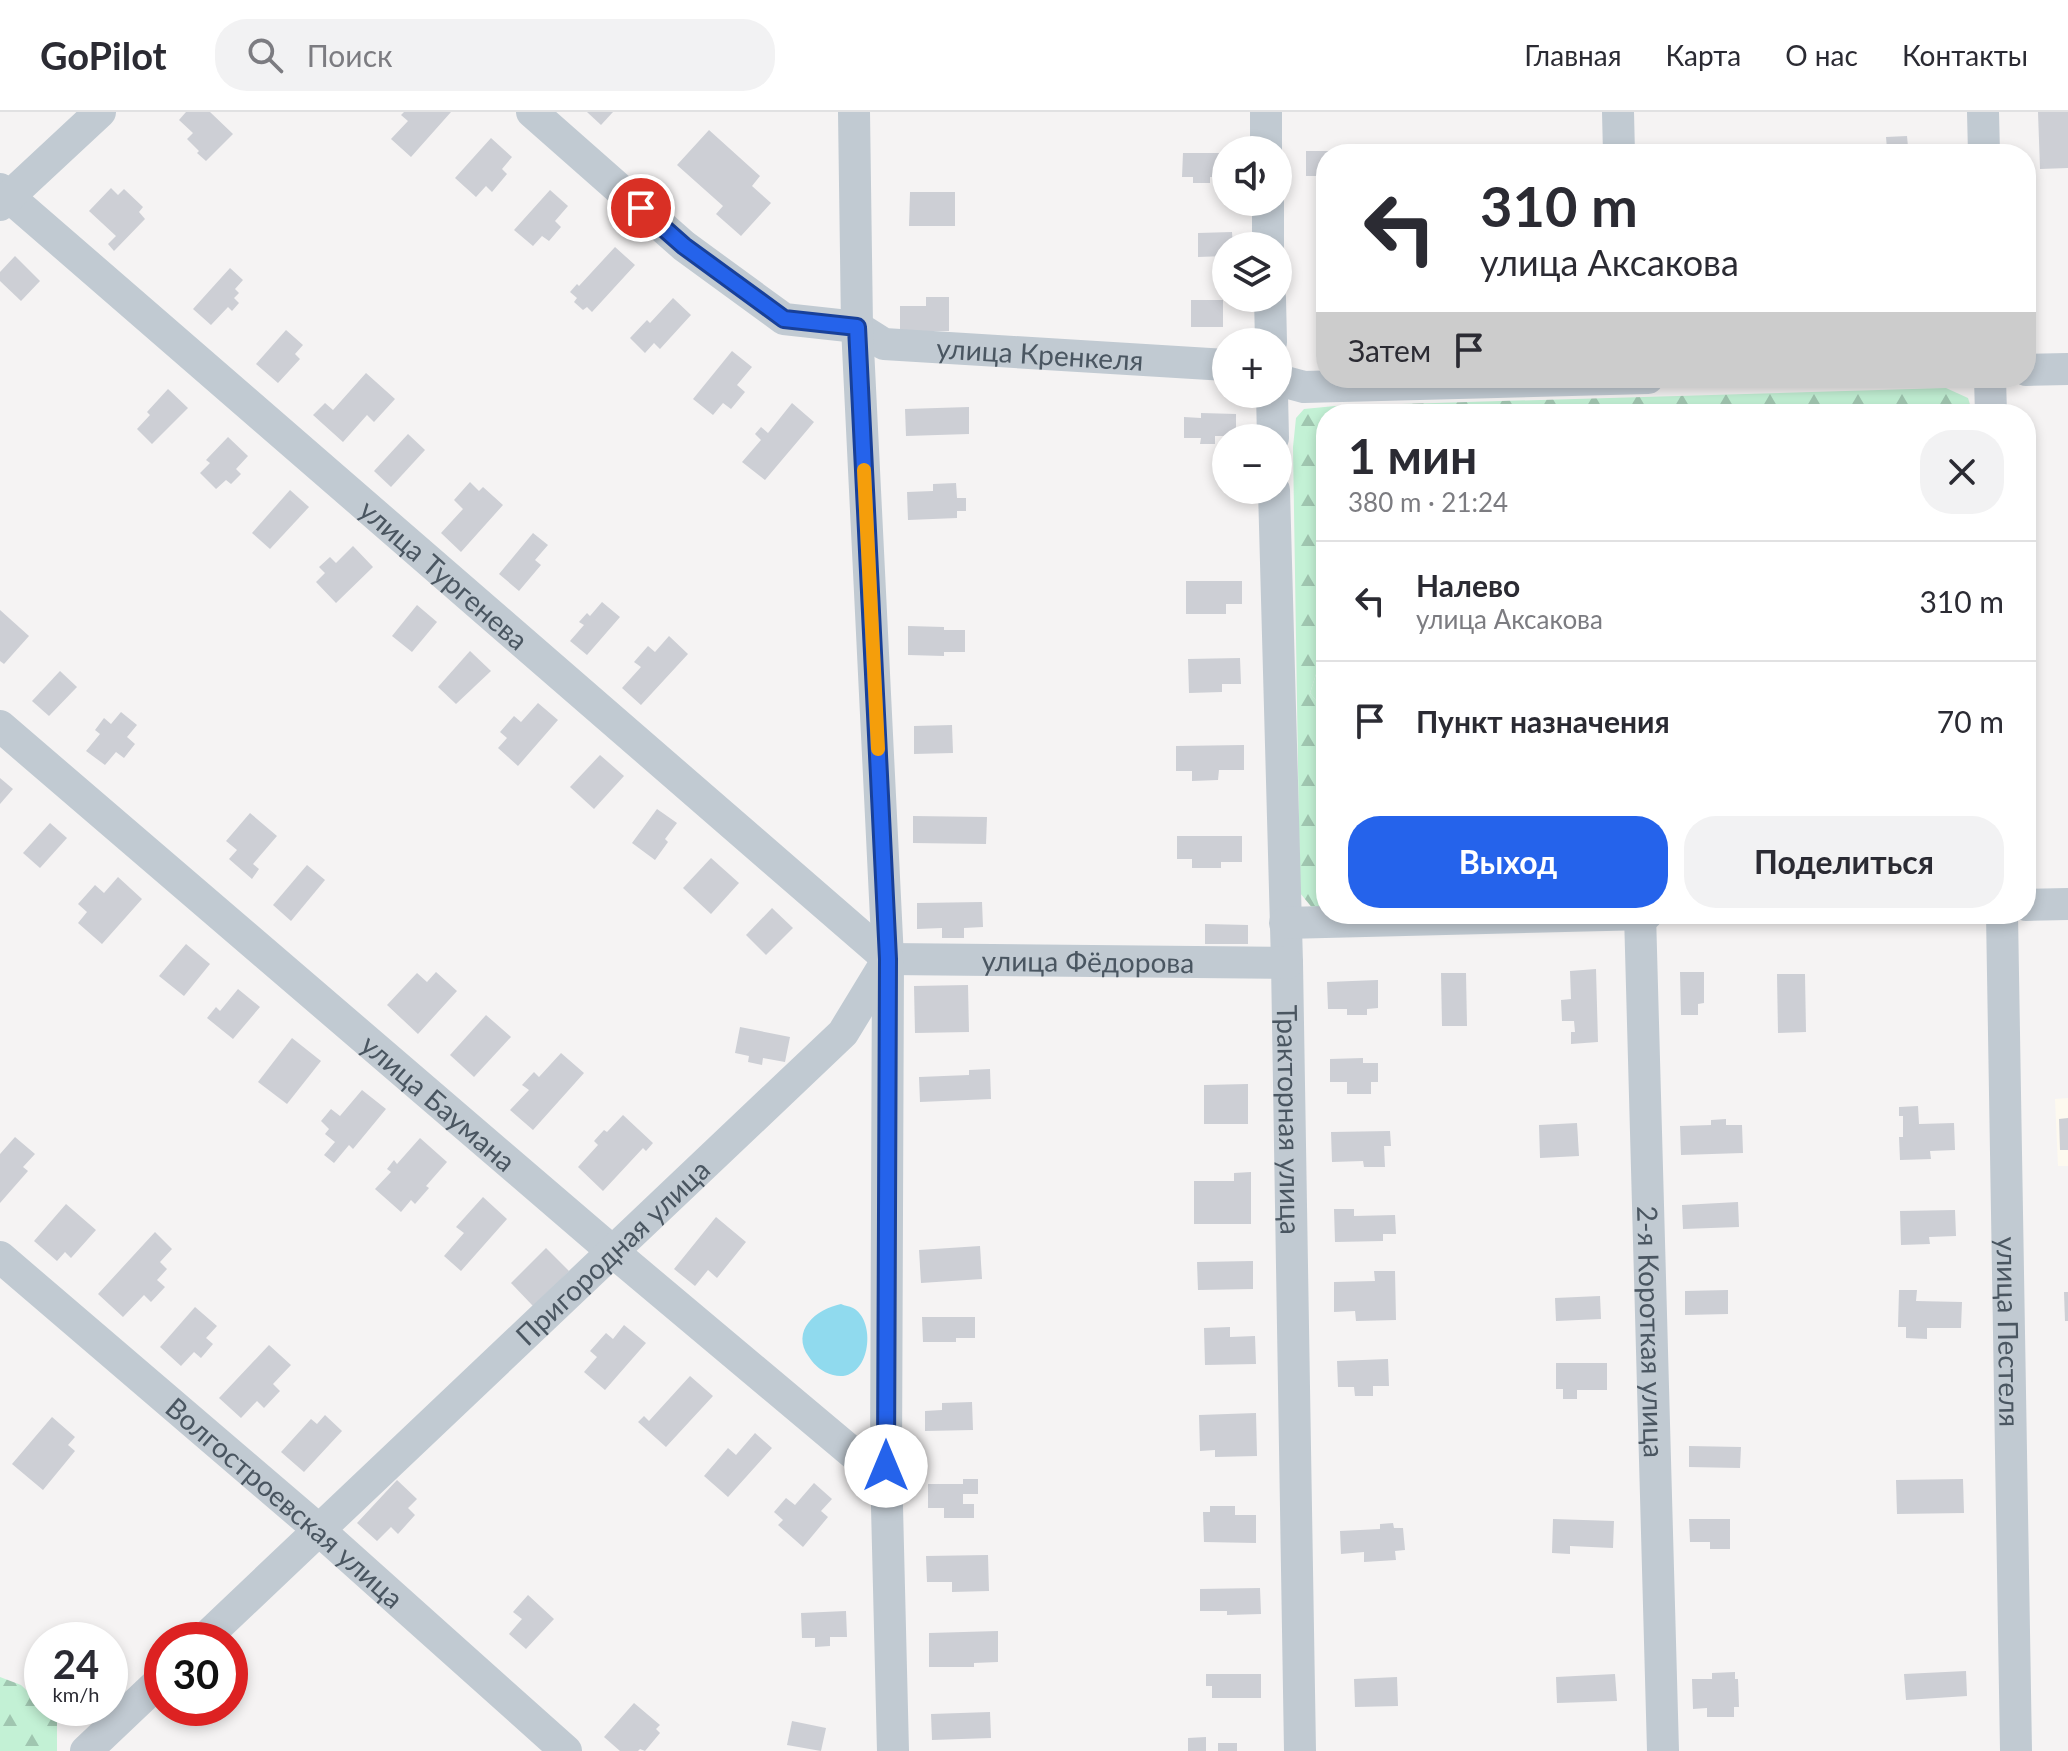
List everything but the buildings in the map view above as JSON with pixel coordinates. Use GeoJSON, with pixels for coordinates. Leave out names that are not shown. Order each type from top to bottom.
{"type":"FeatureCollection","features":[{"type":"Feature","properties":{"kind":"street"},"geometry":{"type":"LineString","coordinates":[[3,197],[100,112]]}},
{"type":"Feature","properties":{"kind":"street"},"geometry":{"type":"LineString","coordinates":[[532,112],[684,246],[784,319],[857,327]]}},
{"type":"Feature","properties":{"kind":"street"},"geometry":{"type":"LineString","coordinates":[[854,112],[857,327],[888,959],[886,1466],[893,1751]]}},
{"type":"Feature","properties":{"kind":"street"},"geometry":{"type":"LineString","coordinates":[[1266,112],[1266,136]]}},
{"type":"Feature","properties":{"kind":"street"},"geometry":{"type":"LineString","coordinates":[[1618,112],[1619,144]]}},
{"type":"Feature","properties":{"kind":"street"},"geometry":{"type":"LineString","coordinates":[[1983,112],[1984,144]]}},
{"type":"Feature","properties":{"kind":"street","name":"улица Тургенева"},"geometry":{"type":"LineString","coordinates":[[3,197],[888,959]]}},
{"type":"Feature","properties":{"kind":"street","name":"улица Кренкеля"},"geometry":{"type":"LineString","coordinates":[[857,327],[884,344],[1212,364]]}},
{"type":"Feature","properties":{"kind":"street"},"geometry":{"type":"LineString","coordinates":[[2036,370],[2068,369]]}},
{"type":"Feature","properties":{"kind":"street"},"geometry":{"type":"LineString","coordinates":[[1292,384],[1316,387]]}},
{"type":"Feature","properties":{"kind":"street","name":"Тракторная улица"},"geometry":{"type":"LineString","coordinates":[[1274,504],[1287,963],[1300,1751]]}},
{"type":"Feature","properties":{"kind":"street","name":"улица Баумана"},"geometry":{"type":"LineString","coordinates":[[0,726],[612,1251],[867,1465],[886,1466]]}},
{"type":"Feature","properties":{"kind":"street"},"geometry":{"type":"LineString","coordinates":[[2036,905],[2068,904]]}},
{"type":"Feature","properties":{"kind":"street"},"geometry":{"type":"LineString","coordinates":[[1285,923],[1316,922]]}},
{"type":"Feature","properties":{"kind":"street","name":"2-я Короткая улица"},"geometry":{"type":"LineString","coordinates":[[1640,924],[1663,1751]]}},
{"type":"Feature","properties":{"kind":"street","name":"улица Пестеля"},"geometry":{"type":"LineString","coordinates":[[2002,924],[2016,1751]]}},
{"type":"Feature","properties":{"kind":"street","name":"улица Фёдорова"},"geometry":{"type":"LineString","coordinates":[[888,959],[1287,963]]}},
{"type":"Feature","properties":{"kind":"street","name":"Пригородная улица"},"geometry":{"type":"LineString","coordinates":[[222,1622],[843,1033],[888,959]]}},
{"type":"Feature","properties":{"kind":"street","name":"Волгостроевская улица"},"geometry":{"type":"LineString","coordinates":[[0,1257],[319,1530],[566,1751]]}},
{"type":"Feature","properties":{"kind":"street"},"geometry":{"type":"LineString","coordinates":[[86,1751],[144,1696]]}},
{"type":"Feature","properties":{"kind":"shaded area"},"geometry":{"type":"Polygon","coordinates":[[[2068,1098],[2068,1166],[2058,1166],[2055,1099],[2068,1098]]]}},
{"type":"Feature","properties":{"kind":"green space"},"geometry":{"type":"Polygon","coordinates":[[[1946,388],[1968,398],[1970,404],[1403,404],[1946,388]]]}},
{"type":"Feature","properties":{"kind":"green space"},"geometry":{"type":"Polygon","coordinates":[[[1316,408],[1316,674],[1310,693],[1316,700],[1316,910],[1300,893],[1293,447],[1296,418],[1304,409],[1316,408]]]}},
{"type":"Feature","properties":{"kind":"green space"},"geometry":{"type":"Polygon","coordinates":[[[1316,674],[1316,700],[1310,693],[1316,674]]]}},
{"type":"Feature","properties":{"kind":"green space"},"geometry":{"type":"Polygon","coordinates":[[[0,1677],[24,1688],[24,1726],[57,1726],[57,1751],[0,1751],[0,1677]]]}},
{"type":"Feature","properties":{"kind":"water"},"geometry":{"type":"Polygon","coordinates":[[[841,1304],[861,1315],[867,1338],[862,1362],[846,1376],[829,1374],[816,1366],[802,1338],[808,1323],[815,1316],[841,1304]]]}},
{"type":"Feature","properties":{"kind":"slow traffic"},"geometry":{"type":"LineString","coordinates":[[864,470],[878,749]]}},
{"type":"Feature","properties":{"kind":"route"},"geometry":{"type":"LineString","coordinates":[[641,208],[684,246],[784,319],[857,327],[888,959],[886,1466]]}}]}
